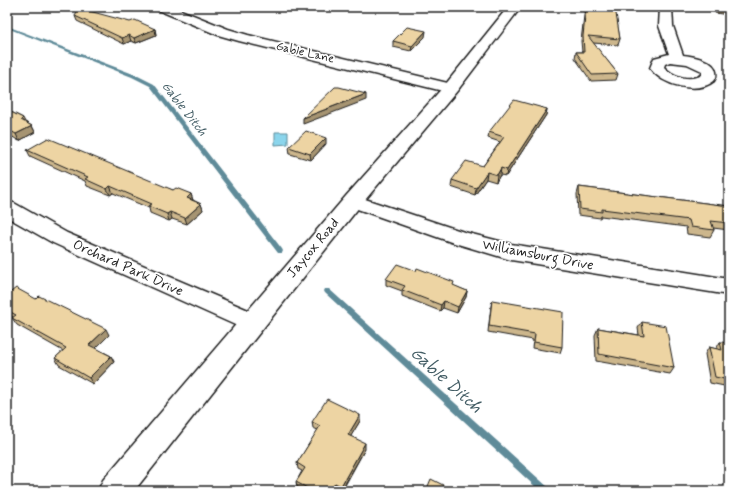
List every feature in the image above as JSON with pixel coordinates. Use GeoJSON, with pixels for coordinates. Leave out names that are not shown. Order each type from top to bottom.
{"type":"FeatureCollection","features":[{"type":"Feature","properties":{"kind":"street","name":"Gable Lane"},"geometry":{"type":"LineString","coordinates":[[162,7],[223,32],[244,38],[451,88]]}},
{"type":"Feature","properties":{"kind":"street","name":"Jaycox Road"},"geometry":{"type":"LineString","coordinates":[[114,491],[353,201],[451,88],[515,7]]}},
{"type":"Feature","properties":{"kind":"street"},"geometry":{"type":"LineString","coordinates":[[666,7],[666,26],[677,58]]}},
{"type":"Feature","properties":{"kind":"street","name":"Williamsburg Drive"},"geometry":{"type":"LineString","coordinates":[[353,201],[458,237],[512,252],[729,287]]}},
{"type":"Feature","properties":{"kind":"street","name":"Orchard Park Drive"},"geometry":{"type":"LineString","coordinates":[[7,208],[60,238],[252,322]]}},
{"type":"Feature","properties":{"kind":"water"},"geometry":{"type":"Polygon","coordinates":[[[275,132],[288,132],[288,144],[275,145],[275,132]]]}},
{"type":"Feature","properties":{"kind":"building"},"geometry":{"type":"Polygon","coordinates":[[[586,7],[615,7],[620,39],[588,36],[618,74],[592,75],[576,52],[584,52],[583,36],[586,7]]]}},
{"type":"Feature","properties":{"kind":"building"},"geometry":{"type":"Polygon","coordinates":[[[717,7],[729,7],[729,9],[717,7]]]}},
{"type":"Feature","properties":{"kind":"building"},"geometry":{"type":"Polygon","coordinates":[[[78,8],[130,22],[135,20],[155,29],[134,38],[129,35],[122,38],[75,16],[78,8]]]}},
{"type":"Feature","properties":{"kind":"building"},"geometry":{"type":"Polygon","coordinates":[[[407,27],[426,31],[412,46],[393,41],[407,27]]]}},
{"type":"Feature","properties":{"kind":"building"},"geometry":{"type":"Polygon","coordinates":[[[335,87],[366,94],[303,118],[335,87]]]}},
{"type":"Feature","properties":{"kind":"building"},"geometry":{"type":"Polygon","coordinates":[[[514,100],[547,109],[507,170],[501,168],[497,175],[487,172],[476,188],[452,180],[466,161],[483,166],[504,137],[489,132],[514,100]]]}},
{"type":"Feature","properties":{"kind":"building"},"geometry":{"type":"Polygon","coordinates":[[[7,110],[23,118],[21,120],[32,126],[16,134],[7,129],[7,110]]]}},
{"type":"Feature","properties":{"kind":"building"},"geometry":{"type":"Polygon","coordinates":[[[306,131],[326,138],[310,154],[289,147],[306,131]]]}},
{"type":"Feature","properties":{"kind":"building"},"geometry":{"type":"Polygon","coordinates":[[[48,138],[173,190],[176,188],[191,194],[187,198],[201,204],[185,218],[170,212],[167,214],[148,206],[152,204],[110,186],[107,189],[85,179],[88,177],[27,150],[48,138]]]}},
{"type":"Feature","properties":{"kind":"building"},"geometry":{"type":"Polygon","coordinates":[[[579,187],[729,206],[729,223],[711,221],[714,230],[691,227],[689,220],[602,209],[602,212],[580,209],[579,187]]]}},
{"type":"Feature","properties":{"kind":"building"},"geometry":{"type":"Polygon","coordinates":[[[397,264],[416,271],[417,268],[454,282],[453,285],[467,291],[458,307],[444,301],[441,305],[402,290],[405,286],[386,279],[397,264]]]}},
{"type":"Feature","properties":{"kind":"building"},"geometry":{"type":"Polygon","coordinates":[[[16,288],[36,299],[39,296],[106,329],[89,345],[111,356],[89,378],[55,358],[66,348],[12,318],[16,315],[7,310],[7,295],[16,288]]]}},
{"type":"Feature","properties":{"kind":"building"},"geometry":{"type":"Polygon","coordinates":[[[492,300],[563,312],[562,347],[534,342],[535,334],[489,326],[492,300]]]}},
{"type":"Feature","properties":{"kind":"building"},"geometry":{"type":"Polygon","coordinates":[[[642,322],[666,326],[674,368],[599,354],[598,328],[644,336],[642,322]]]}},
{"type":"Feature","properties":{"kind":"building"},"geometry":{"type":"Polygon","coordinates":[[[720,342],[729,343],[729,380],[715,377],[709,347],[722,350],[720,342]]]}},
{"type":"Feature","properties":{"kind":"building"},"geometry":{"type":"Polygon","coordinates":[[[327,399],[360,415],[348,435],[365,443],[341,486],[335,483],[330,491],[313,491],[296,482],[305,468],[297,463],[320,426],[312,422],[327,399]]]}},
{"type":"Feature","properties":{"kind":"building"},"geometry":{"type":"Polygon","coordinates":[[[431,479],[445,486],[442,491],[426,491],[431,479]]]}},
{"type":"Feature","properties":{"kind":"waterway","name":"Gable Ditch"},"geometry":{"type":"LineString","coordinates":[[7,27],[134,76],[152,85],[280,251]]}},
{"type":"Feature","properties":{"kind":"waterway","name":"Gable Ditch"},"geometry":{"type":"LineString","coordinates":[[327,291],[546,491]]}}]}
